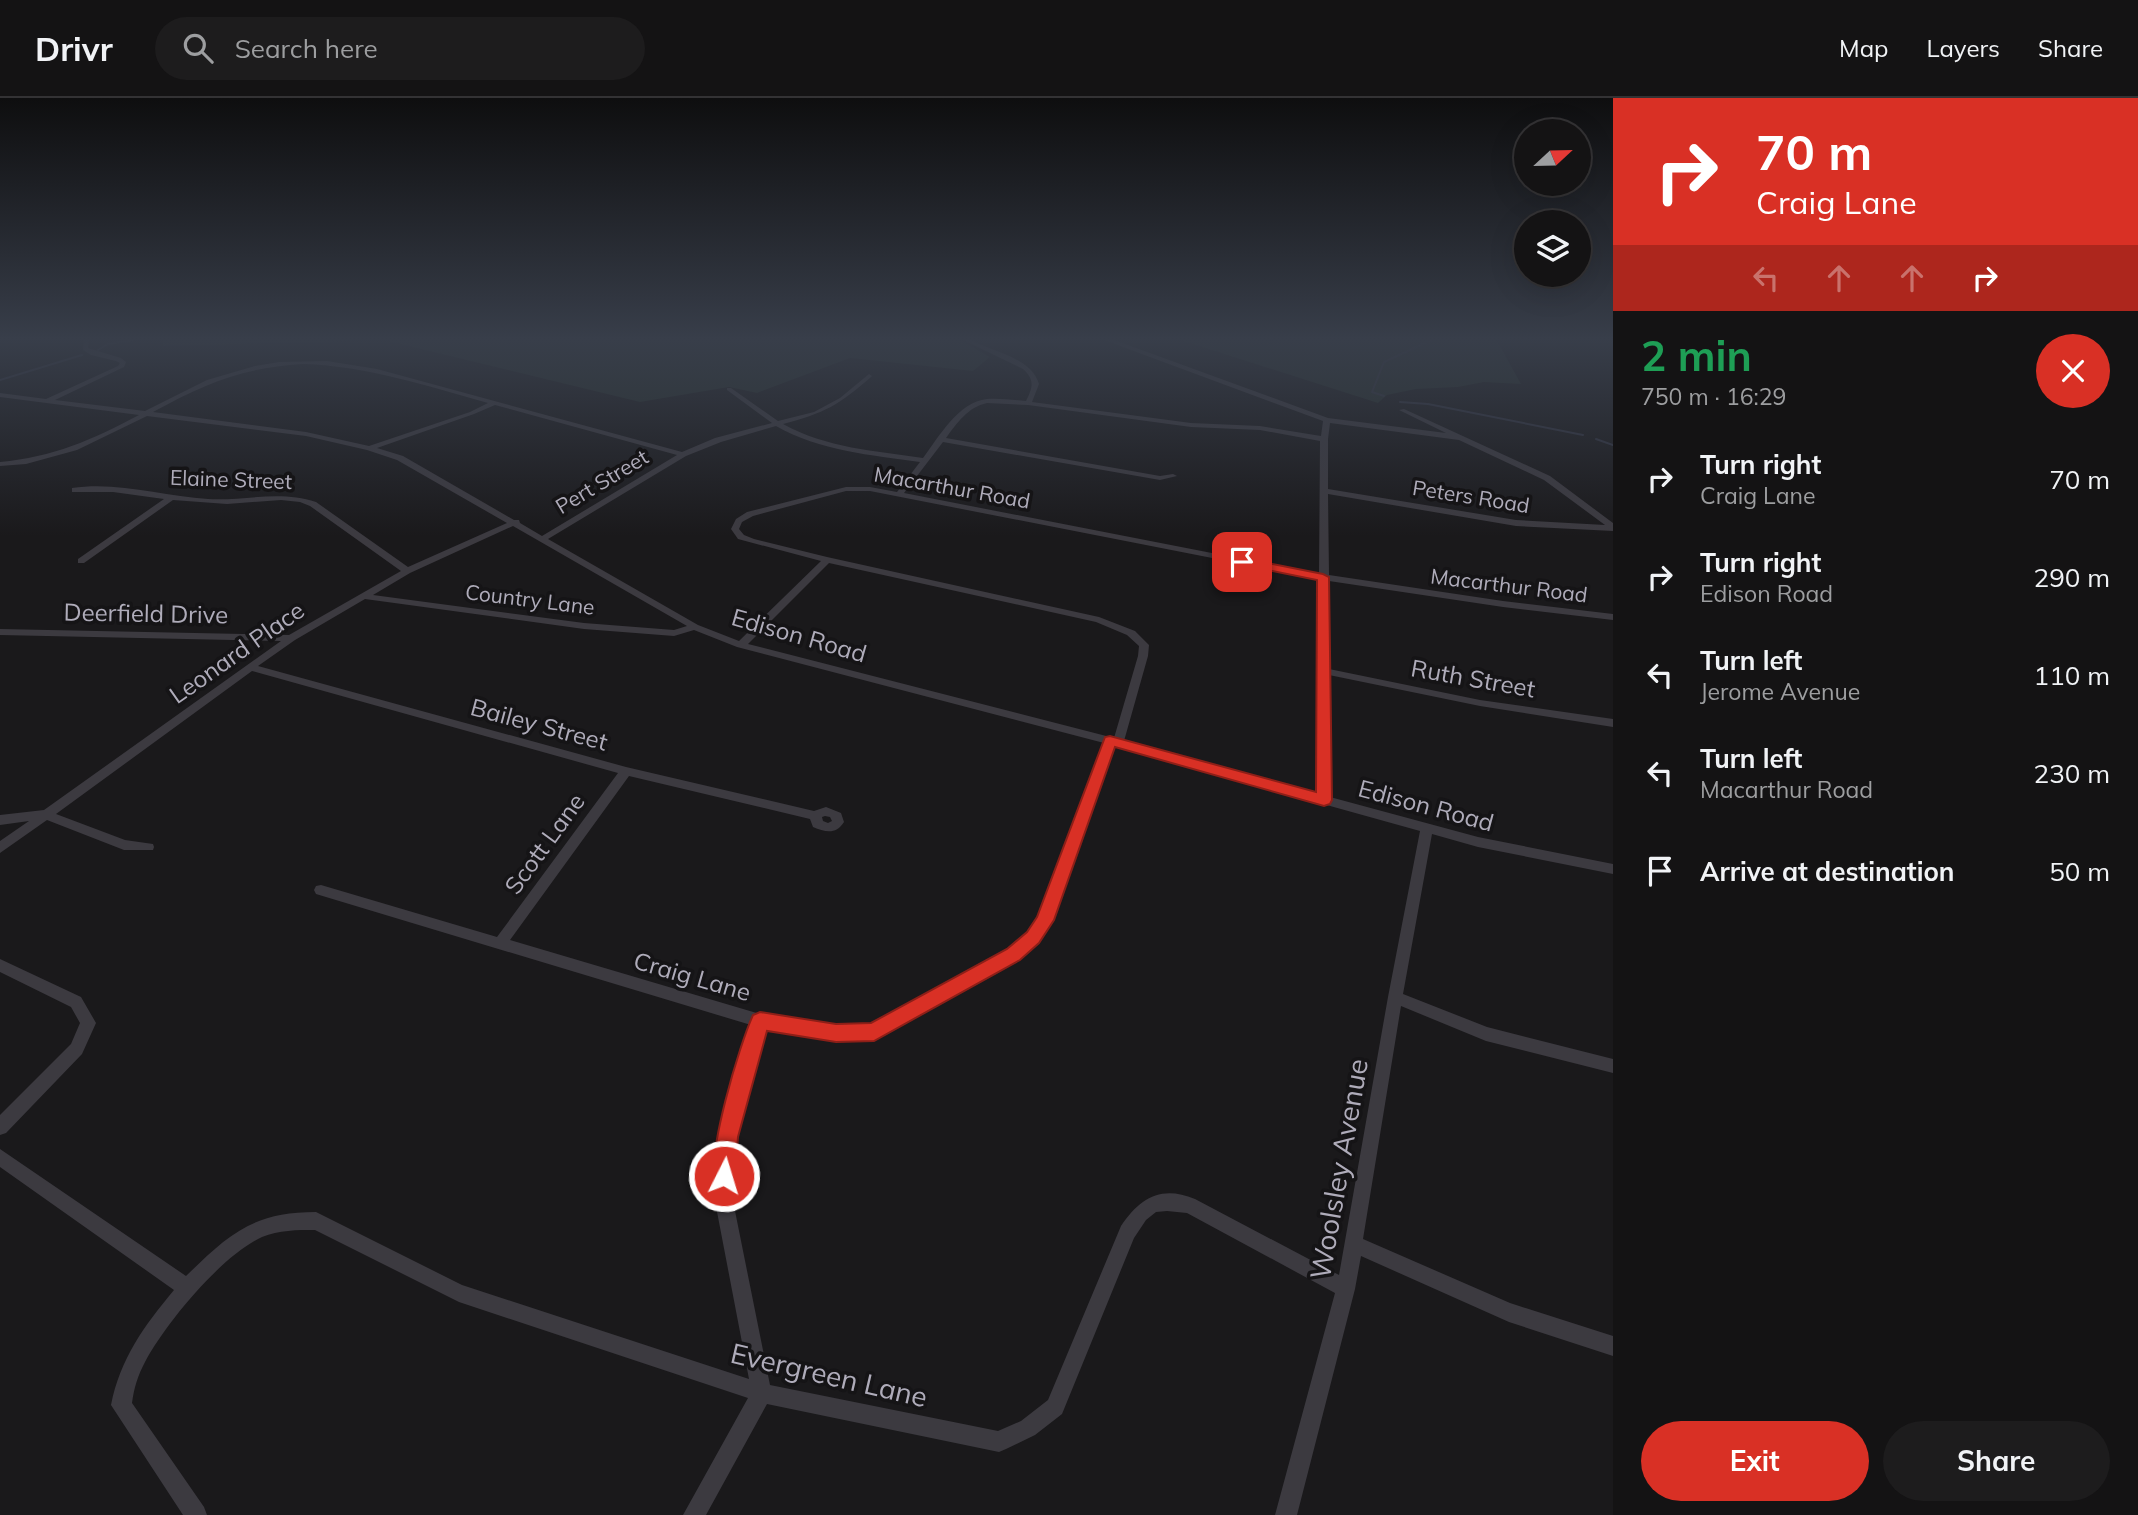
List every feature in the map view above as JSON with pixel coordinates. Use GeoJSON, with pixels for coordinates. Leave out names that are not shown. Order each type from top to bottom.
{"type":"FeatureCollection","features":[{"type":"Feature","properties":{"kind":"street","name":"Edison Road"},"geometry":{"type":"LineString","coordinates":[[65,403],[306,434],[369,448],[400,458],[695,626],[741,645],[1114,742],[1427,829],[1538,856],[1613,869]]}},
{"type":"Feature","properties":{"kind":"street"},"geometry":{"type":"LineString","coordinates":[[0,464],[57,456],[166,403]]}},
{"type":"Feature","properties":{"kind":"street"},"geometry":{"type":"LineString","coordinates":[[369,448],[472,413],[493,403]]}},
{"type":"Feature","properties":{"kind":"street"},"geometry":{"type":"LineString","coordinates":[[499,403],[682,454]]}},
{"type":"Feature","properties":{"kind":"street"},"geometry":{"type":"LineString","coordinates":[[748,403],[778,425],[822,442],[925,461]]}},
{"type":"Feature","properties":{"kind":"street","name":"Pert Street"},"geometry":{"type":"LineString","coordinates":[[544,538],[682,454],[718,440],[778,425],[834,403]]}},
{"type":"Feature","properties":{"kind":"street"},"geometry":{"type":"LineString","coordinates":[[900,493],[958,418],[978,403]]}},
{"type":"Feature","properties":{"kind":"street"},"geometry":{"type":"LineString","coordinates":[[1036,403],[1191,425],[1260,428],[1324,439]]}},
{"type":"Feature","properties":{"kind":"street"},"geometry":{"type":"LineString","coordinates":[[1281,403],[1327,420],[1464,438]]}},
{"type":"Feature","properties":{"kind":"street"},"geometry":{"type":"LineString","coordinates":[[1402,410],[1547,478],[1613,527]]}},
{"type":"Feature","properties":{"kind":"street"},"geometry":{"type":"LineString","coordinates":[[1324,800],[1324,439],[1327,420]]}},
{"type":"Feature","properties":{"kind":"street"},"geometry":{"type":"LineString","coordinates":[[943,440],[1160,478],[1173,476]]}},
{"type":"Feature","properties":{"kind":"street","name":"Elaine Street"},"geometry":{"type":"LineString","coordinates":[[75,490],[99,488],[227,502],[277,497],[300,499],[313,504],[407,571]]}},
{"type":"Feature","properties":{"kind":"street","name":"Macarthur Road"},"geometry":{"type":"LineString","coordinates":[[1114,742],[1143,656],[1144,645],[1131,633],[1099,620],[827,560],[741,537],[735,529],[739,521],[750,514],[846,489],[900,493],[1323,577],[1503,604],[1613,617]]}},
{"type":"Feature","properties":{"kind":"street","name":"Peters Road"},"geometry":{"type":"LineString","coordinates":[[1325,491],[1516,523],[1613,527]]}},
{"type":"Feature","properties":{"kind":"street"},"geometry":{"type":"LineString","coordinates":[[81,561],[172,497]]}},
{"type":"Feature","properties":{"kind":"street","name":"Leonard Place"},"geometry":{"type":"LineString","coordinates":[[0,848],[291,638],[407,571],[516,522]]}},
{"type":"Feature","properties":{"kind":"street"},"geometry":{"type":"LineString","coordinates":[[741,645],[827,560]]}},
{"type":"Feature","properties":{"kind":"street","name":"Country Lane"},"geometry":{"type":"LineString","coordinates":[[360,596],[584,626],[674,633],[695,626]]}},
{"type":"Feature","properties":{"kind":"street","name":"Deerfield Drive"},"geometry":{"type":"LineString","coordinates":[[0,632],[291,638]]}},
{"type":"Feature","properties":{"kind":"street","name":"Bailey Street"},"geometry":{"type":"LineString","coordinates":[[252,668],[626,771],[816,816]]}},
{"type":"Feature","properties":{"kind":"street","name":"Ruth Street"},"geometry":{"type":"LineString","coordinates":[[1325,671],[1480,703],[1613,723]]}},
{"type":"Feature","properties":{"kind":"street","name":"Craig Lane"},"geometry":{"type":"LineString","coordinates":[[321,890],[760,1021],[836,1033],[874,1032],[1014,954],[1033,938],[1045,920],[1114,742]]}},
{"type":"Feature","properties":{"kind":"street","name":"Scott Lane"},"geometry":{"type":"LineString","coordinates":[[499,944],[626,771]]}},
{"type":"Feature","properties":{"kind":"street"},"geometry":{"type":"LineString","coordinates":[[0,820],[44,814],[124,845],[148,847]]}},
{"type":"Feature","properties":{"kind":"street","name":"Woolsley Avenue"},"geometry":{"type":"LineString","coordinates":[[1286,1515],[1346,1289],[1395,997],[1427,829]]}},
{"type":"Feature","properties":{"kind":"street"},"geometry":{"type":"LineString","coordinates":[[0,965],[76,1002],[88,1023],[77,1049],[0,1127]]}},
{"type":"Feature","properties":{"kind":"street"},"geometry":{"type":"LineString","coordinates":[[1395,997],[1486,1034],[1613,1066]]}},
{"type":"Feature","properties":{"kind":"street"},"geometry":{"type":"LineString","coordinates":[[694,1515],[762,1393],[723,1196],[727,1137],[760,1021]]}},
{"type":"Feature","properties":{"kind":"street"},"geometry":{"type":"LineString","coordinates":[[0,1157],[187,1287]]}},
{"type":"Feature","properties":{"kind":"street","name":"Evergreen Lane"},"geometry":{"type":"LineString","coordinates":[[196,1515],[121,1405],[125,1380],[139,1349],[187,1287],[241,1237],[265,1226],[290,1220],[316,1221],[459,1293],[762,1393],[999,1442],[1018,1433],[1055,1408],[1127,1232],[1142,1208],[1164,1201],[1189,1205],[1346,1289]]}},
{"type":"Feature","properties":{"kind":"street"},"geometry":{"type":"LineString","coordinates":[[1354,1244],[1509,1312],[1613,1346]]}},
{"type":"Feature","properties":{"kind":"waterway"},"geometry":{"type":"LineString","coordinates":[[1416,403],[1583,435]]}},
{"type":"Feature","properties":{"kind":"waterway"},"geometry":{"type":"LineString","coordinates":[[1596,439],[1613,445]]}},
{"type":"Feature","properties":{"kind":"route"},"geometry":{"type":"LineString","coordinates":[[724,1176],[727,1137],[760,1021],[836,1033],[874,1032],[1014,954],[1033,938],[1045,920],[1110,741],[1324,800],[1323,577],[1242,562]]}}]}
